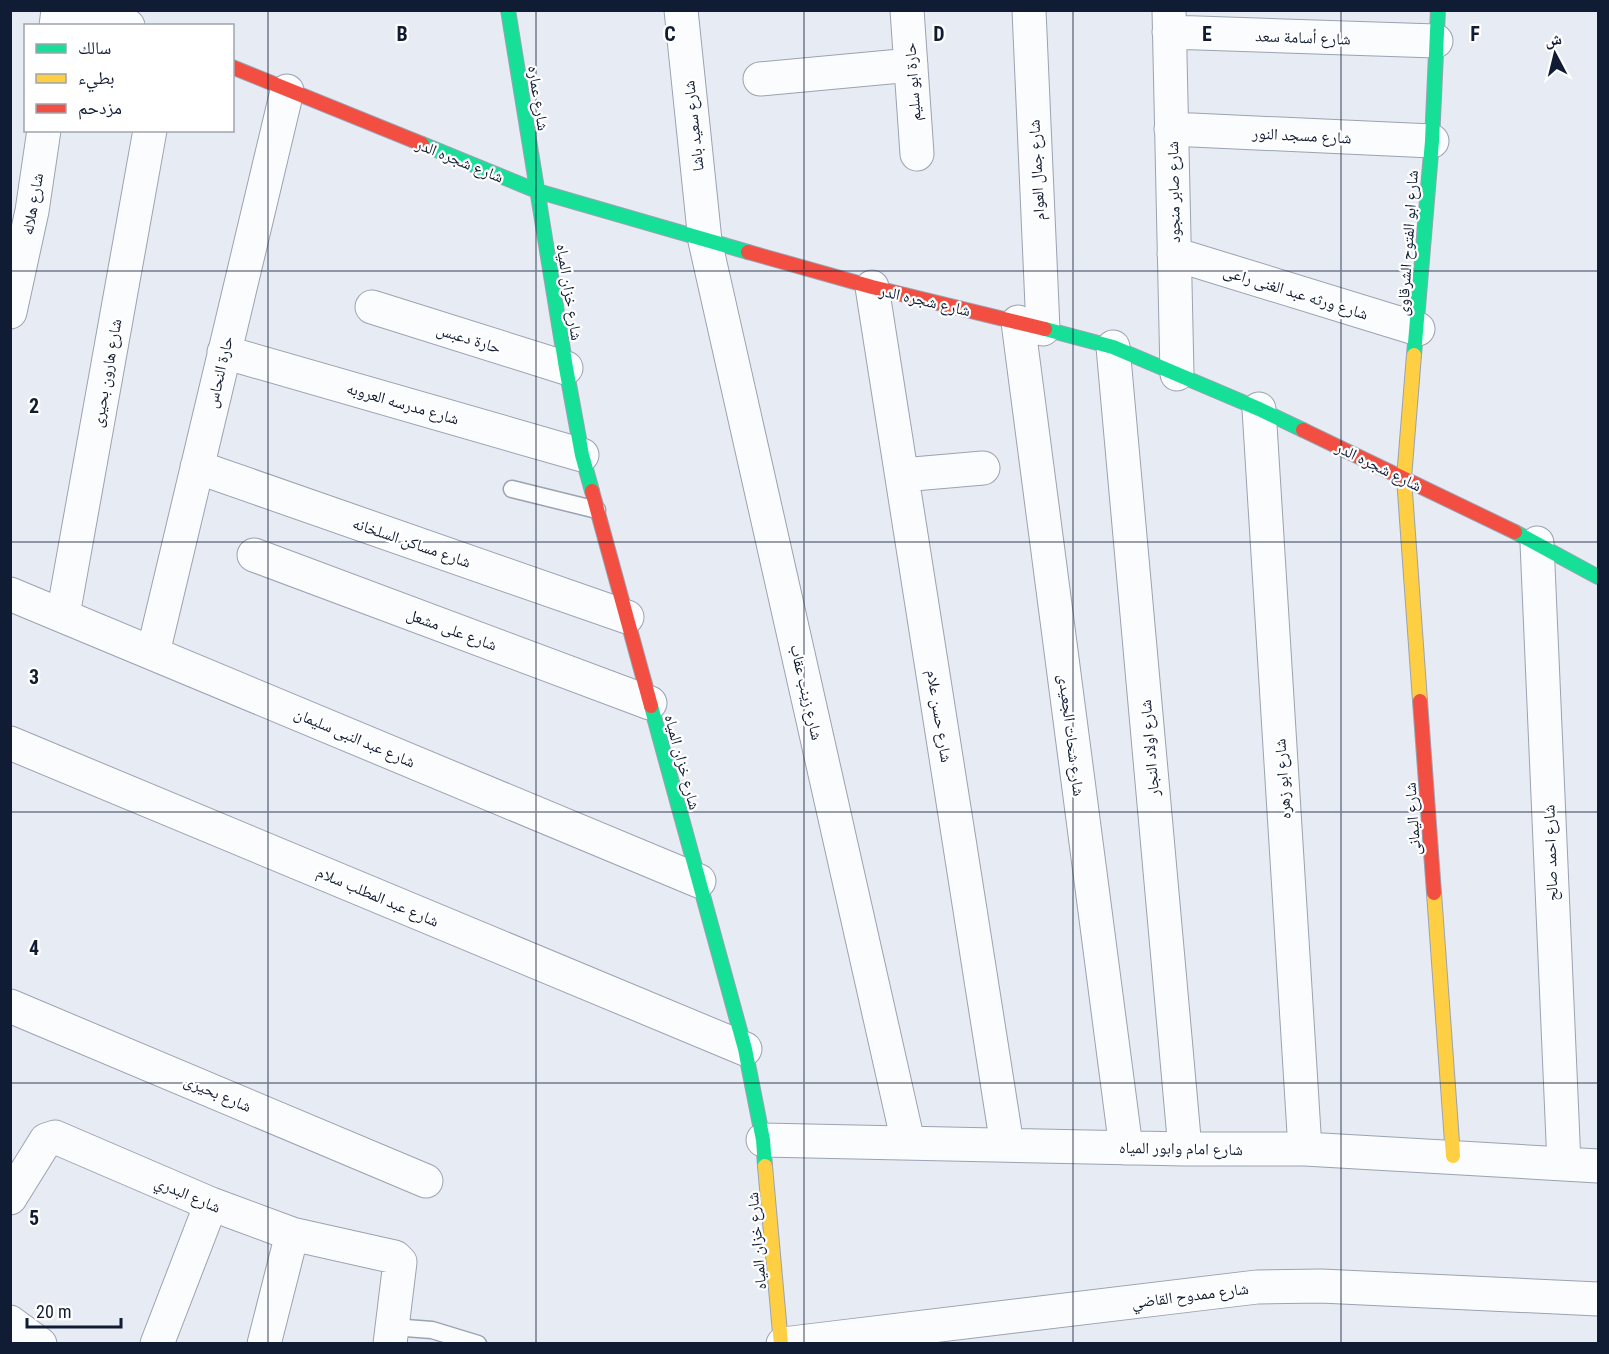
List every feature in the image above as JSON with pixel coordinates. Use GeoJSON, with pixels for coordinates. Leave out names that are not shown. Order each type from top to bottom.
{"type":"FeatureCollection","features":[{"type":"Feature","properties":{"kind":"street"},"geometry":{"type":"LineString","coordinates":[[79,10],[121,19]]}},
{"type":"Feature","properties":{"kind":"street","name":"شارع عماره"},"geometry":{"type":"LineString","coordinates":[[508,10],[537,191]]}},
{"type":"Feature","properties":{"kind":"street","name":"شارع سعيد باشا"},"geometry":{"type":"LineString","coordinates":[[681,10],[705,241]]}},
{"type":"Feature","properties":{"kind":"street","name":"حارة ابو سليم"},"geometry":{"type":"LineString","coordinates":[[907,10],[917,154]]}},
{"type":"Feature","properties":{"kind":"street","name":"شارع جمال العوام"},"geometry":{"type":"LineString","coordinates":[[1029,10],[1030,325]]}},
{"type":"Feature","properties":{"kind":"street","name":"شارع أسامة سعد"},"geometry":{"type":"LineString","coordinates":[[1169,21],[1437,26]]}},
{"type":"Feature","properties":{"kind":"street","name":"شارع صابر منجود"},"geometry":{"type":"LineString","coordinates":[[1169,21],[1177,374]]}},
{"type":"Feature","properties":{"kind":"street","name":"شارع ابو الفتوح الشرقاوى"},"geometry":{"type":"LineString","coordinates":[[1404,478],[1432,141],[1437,26]]}},
{"type":"Feature","properties":{"kind":"street"},"geometry":{"type":"LineString","coordinates":[[760,79],[911,65]]}},
{"type":"Feature","properties":{"kind":"street","name":"شارع شجره الدر"},"geometry":{"type":"LineString","coordinates":[[234,68],[286,91],[537,191],[872,287],[1113,347],[1259,409],[1537,543],[1599,577]]}},
{"type":"Feature","properties":{"kind":"street","name":"حارة النحاس"},"geometry":{"type":"LineString","coordinates":[[153,653],[286,91]]}},
{"type":"Feature","properties":{"kind":"street","name":"شارع مسجد النور"},"geometry":{"type":"LineString","coordinates":[[1171,129],[1432,141]]}},
{"type":"Feature","properties":{"kind":"street","name":"شارع هلاله"},"geometry":{"type":"LineString","coordinates":[[10,312],[32,211],[45,132]]}},
{"type":"Feature","properties":{"kind":"street","name":"شارع هارون بحيرى"},"geometry":{"type":"LineString","coordinates":[[63,615],[150,132]]}},
{"type":"Feature","properties":{"kind":"street","name":"شارع خزان المياه"},"geometry":{"type":"LineString","coordinates":[[537,191],[582,455],[745,1049],[763,1140],[782,1344]]}},
{"type":"Feature","properties":{"kind":"street","name":"شارع زينب عقاب"},"geometry":{"type":"LineString","coordinates":[[705,241],[908,1142]]}},
{"type":"Feature","properties":{"kind":"street","name":"شارع ورثه عبد الغنى راعى"},"geometry":{"type":"LineString","coordinates":[[1174,254],[1418,329]]}},
{"type":"Feature","properties":{"kind":"street","name":"شارع حسن علام"},"geometry":{"type":"LineString","coordinates":[[872,287],[1007,1145]]}},
{"type":"Feature","properties":{"kind":"street","name":"حارة دعبس"},"geometry":{"type":"LineString","coordinates":[[372,307],[566,368]]}},
{"type":"Feature","properties":{"kind":"street","name":"شارع شحات الجعيدى"},"geometry":{"type":"LineString","coordinates":[[1030,325],[1126,1148]]}},
{"type":"Feature","properties":{"kind":"street","name":"شارع اولاد النجار"},"geometry":{"type":"LineString","coordinates":[[1113,347],[1185,1149]]}},
{"type":"Feature","properties":{"kind":"street","name":"شارع مدرسه العروبه"},"geometry":{"type":"LineString","coordinates":[[224,352],[582,455]]}},
{"type":"Feature","properties":{"kind":"street","name":"شارع ابو زهره"},"geometry":{"type":"LineString","coordinates":[[1259,409],[1305,1149]]}},
{"type":"Feature","properties":{"kind":"street","name":"شارع مساكن السلخانه"},"geometry":{"type":"LineString","coordinates":[[196,467],[627,617]]}},
{"type":"Feature","properties":{"kind":"street"},"geometry":{"type":"LineString","coordinates":[[903,475],[983,468]]}},
{"type":"Feature","properties":{"kind":"street","name":"شارع اليمانى"},"geometry":{"type":"LineString","coordinates":[[1404,478],[1453,1156]]}},
{"type":"Feature","properties":{"kind":"street","name":"شارع احمد صالح"},"geometry":{"type":"LineString","coordinates":[[1537,543],[1564,1164]]}},
{"type":"Feature","properties":{"kind":"street","name":"شارع على مشعل"},"geometry":{"type":"LineString","coordinates":[[255,555],[650,703]]}},
{"type":"Feature","properties":{"kind":"street","name":"شارع عبد النبى سليمان"},"geometry":{"type":"LineString","coordinates":[[10,594],[699,881]]}},
{"type":"Feature","properties":{"kind":"street","name":"شارع عبد المطلب سلام"},"geometry":{"type":"LineString","coordinates":[[10,743],[745,1049]]}},
{"type":"Feature","properties":{"kind":"street","name":"شارع بحيرى"},"geometry":{"type":"LineString","coordinates":[[10,1006],[426,1181]]}},
{"type":"Feature","properties":{"kind":"street","name":"شارع البدري"},"geometry":{"type":"LineString","coordinates":[[10,1198],[46,1140],[55,1137],[211,1204],[292,1234],[398,1259],[400,1262],[391,1335]]}},
{"type":"Feature","properties":{"kind":"street","name":"شارع امام وابور المياه"},"geometry":{"type":"LineString","coordinates":[[763,1140],[1185,1149],[1305,1149],[1599,1166]]}},
{"type":"Feature","properties":{"kind":"street"},"geometry":{"type":"LineString","coordinates":[[157,1344],[211,1204]]}},
{"type":"Feature","properties":{"kind":"street"},"geometry":{"type":"LineString","coordinates":[[264,1344],[292,1234]]}},
{"type":"Feature","properties":{"kind":"street","name":"شارع ممدوح القاضي"},"geometry":{"type":"LineString","coordinates":[[782,1344],[1257,1287],[1321,1286],[1599,1299]]}},
{"type":"Feature","properties":{"kind":"street"},"geometry":{"type":"LineString","coordinates":[[10,1322],[39,1344]]}},
{"type":"Feature","properties":{"kind":"lane"},"geometry":{"type":"LineString","coordinates":[[512,489],[597,510]]}},
{"type":"Feature","properties":{"kind":"lane"},"geometry":{"type":"LineString","coordinates":[[391,1335],[432,1330],[478,1344]]}},
{"type":"Feature","properties":{"kind":"traffic: fast"},"geometry":{"type":"LineString","coordinates":[[508,10],[566,368],[582,455],[592,491]]}},
{"type":"Feature","properties":{"kind":"traffic: fast"},"geometry":{"type":"LineString","coordinates":[[1414,355],[1432,141],[1438,10]]}},
{"type":"Feature","properties":{"kind":"traffic: fast"},"geometry":{"type":"LineString","coordinates":[[422,144],[537,191],[748,252]]}},
{"type":"Feature","properties":{"kind":"traffic: fast"},"geometry":{"type":"LineString","coordinates":[[1045,329],[1113,347],[1303,430]]}},
{"type":"Feature","properties":{"kind":"traffic: fast"},"geometry":{"type":"LineString","coordinates":[[1515,532],[1598,577]]}},
{"type":"Feature","properties":{"kind":"traffic: fast"},"geometry":{"type":"LineString","coordinates":[[651,706],[745,1049],[763,1140],[765,1166]]}},
{"type":"Feature","properties":{"kind":"traffic: slow"},"geometry":{"type":"LineString","coordinates":[[1414,355],[1404,478],[1420,701]]}},
{"type":"Feature","properties":{"kind":"traffic: slow"},"geometry":{"type":"LineString","coordinates":[[1434,893],[1453,1156]]}},
{"type":"Feature","properties":{"kind":"traffic: slow"},"geometry":{"type":"LineString","coordinates":[[765,1166],[781,1344]]}},
{"type":"Feature","properties":{"kind":"traffic: jam"},"geometry":{"type":"LineString","coordinates":[[234,68],[422,144]]}},
{"type":"Feature","properties":{"kind":"traffic: jam"},"geometry":{"type":"LineString","coordinates":[[748,252],[872,287],[1045,329]]}},
{"type":"Feature","properties":{"kind":"traffic: jam"},"geometry":{"type":"LineString","coordinates":[[1303,430],[1515,532]]}},
{"type":"Feature","properties":{"kind":"traffic: jam"},"geometry":{"type":"LineString","coordinates":[[592,491],[651,706]]}},
{"type":"Feature","properties":{"kind":"traffic: jam"},"geometry":{"type":"LineString","coordinates":[[1420,701],[1434,893]]}}]}
